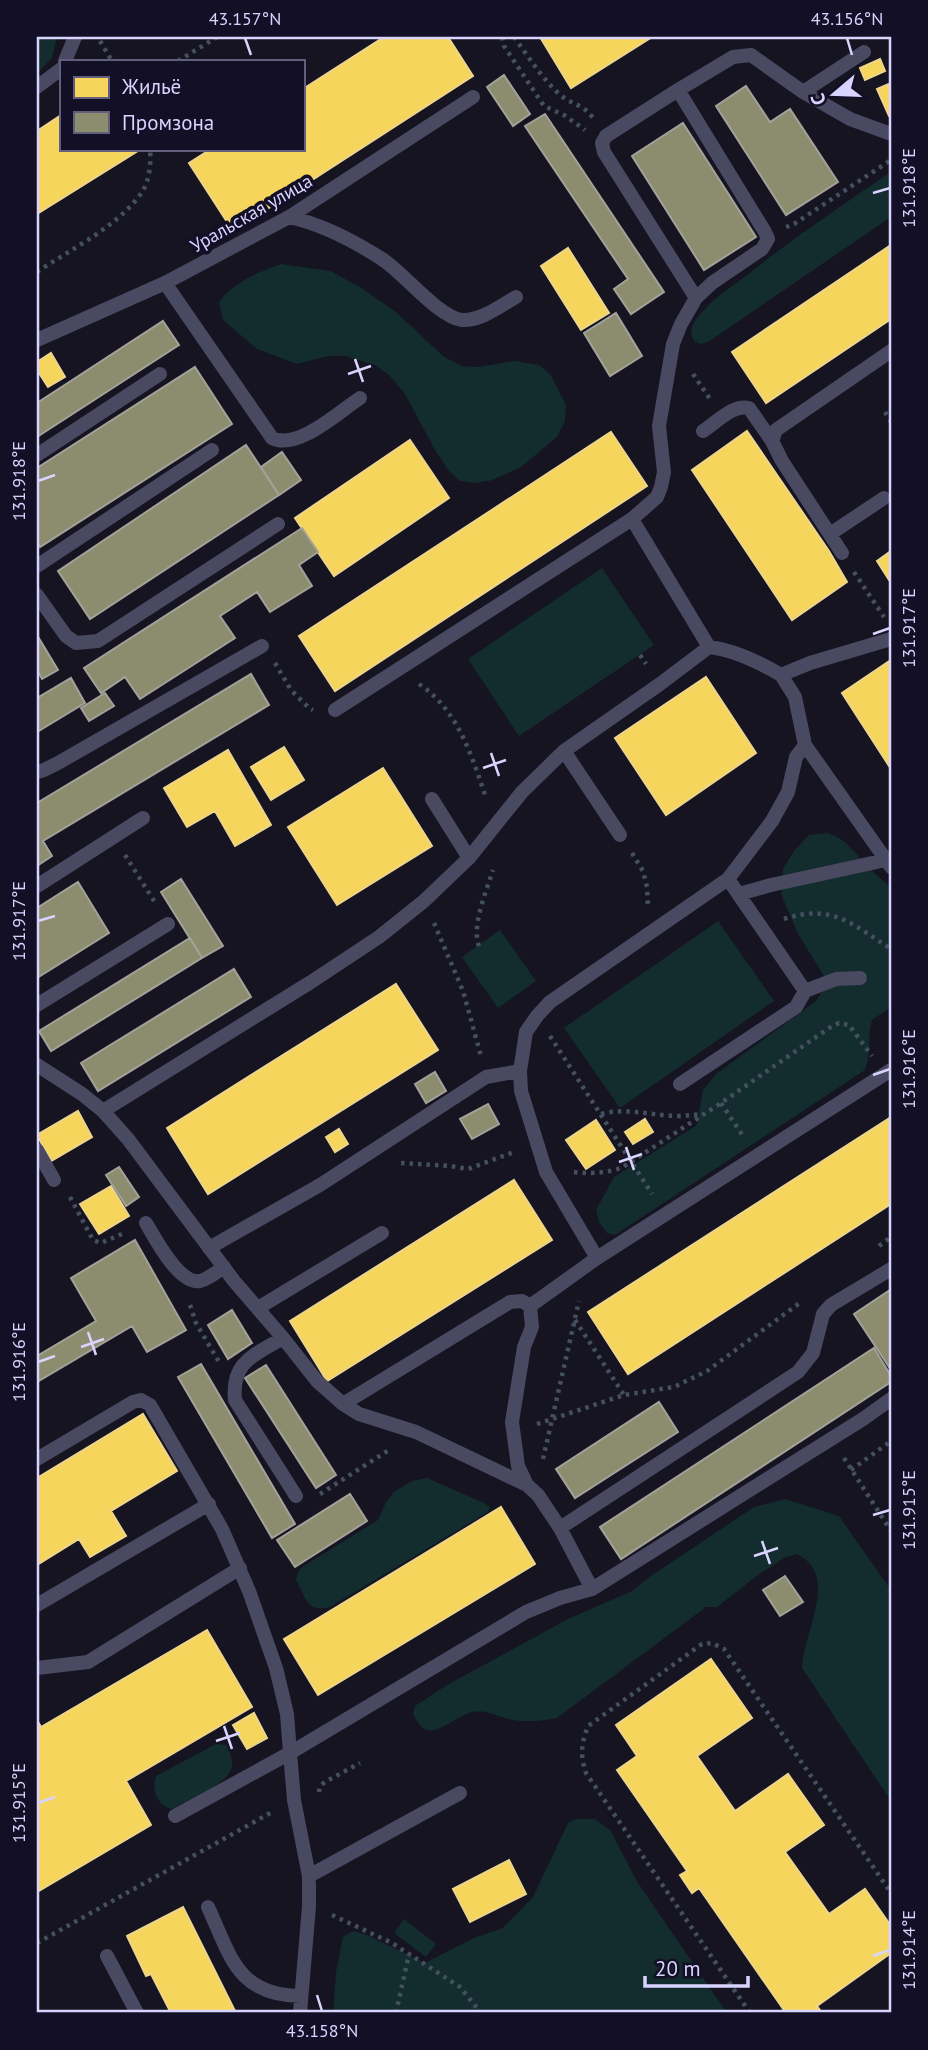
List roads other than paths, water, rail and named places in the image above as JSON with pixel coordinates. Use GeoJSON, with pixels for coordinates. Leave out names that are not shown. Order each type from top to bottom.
{"type":"FeatureCollection","features":[{"type":"Feature","properties":{"kind":"lane"},"geometry":{"type":"LineString","coordinates":[[65,60],[75,37]]}},
{"type":"Feature","properties":{"kind":"lane"},"geometry":{"type":"LineString","coordinates":[[803,92],[864,52]]}},
{"type":"Feature","properties":{"kind":"lane"},"geometry":{"type":"LineString","coordinates":[[696,298],[604,152],[604,139],[733,57],[751,55],[803,92],[850,119],[891,134]]}},
{"type":"Feature","properties":{"kind":"lane"},"geometry":{"type":"LineString","coordinates":[[37,87],[60,70]]}},
{"type":"Feature","properties":{"kind":"lane"},"geometry":{"type":"LineString","coordinates":[[335,710],[632,519],[657,497],[664,472],[659,426],[673,344],[681,324],[696,298],[712,283],[762,249],[768,239],[678,90]]}},
{"type":"Feature","properties":{"kind":"lane","name":"Уральская улица"},"geometry":{"type":"LineString","coordinates":[[37,341],[165,284],[289,217],[473,97]]}},
{"type":"Feature","properties":{"kind":"lane"},"geometry":{"type":"LineString","coordinates":[[289,217],[320,226],[383,259],[450,317],[471,320],[516,297]]}},
{"type":"Feature","properties":{"kind":"lane"},"geometry":{"type":"LineString","coordinates":[[165,284],[272,438],[280,442],[306,435],[360,398]]}},
{"type":"Feature","properties":{"kind":"lane"},"geometry":{"type":"LineString","coordinates":[[772,440],[776,430],[891,351]]}},
{"type":"Feature","properties":{"kind":"lane"},"geometry":{"type":"LineString","coordinates":[[37,456],[160,374]]}},
{"type":"Feature","properties":{"kind":"lane"},"geometry":{"type":"LineString","coordinates":[[703,431],[736,408],[749,408],[842,553]]}},
{"type":"Feature","properties":{"kind":"lane"},"geometry":{"type":"LineString","coordinates":[[37,566],[212,450]]}},
{"type":"Feature","properties":{"kind":"lane"},"geometry":{"type":"LineString","coordinates":[[830,534],[884,498]]}},
{"type":"Feature","properties":{"kind":"lane"},"geometry":{"type":"LineString","coordinates":[[632,519],[709,647]]}},
{"type":"Feature","properties":{"kind":"lane"},"geometry":{"type":"LineString","coordinates":[[37,595],[66,636],[76,643],[98,641],[278,524]]}},
{"type":"Feature","properties":{"kind":"lane"},"geometry":{"type":"LineString","coordinates":[[781,675],[810,663],[891,639]]}},
{"type":"Feature","properties":{"kind":"lane"},"geometry":{"type":"LineString","coordinates":[[39,767],[262,646]]}},
{"type":"Feature","properties":{"kind":"lane"},"geometry":{"type":"LineString","coordinates":[[103,1111],[379,937],[470,859],[522,792],[564,751],[709,647],[721,648],[760,663],[781,675],[795,698],[806,746],[888,863],[771,885],[739,894]]}},
{"type":"Feature","properties":{"kind":"lane"},"geometry":{"type":"LineString","coordinates":[[597,1258],[545,1172],[537,1148],[521,1091],[520,1071],[526,1032],[550,1002],[728,879],[772,821],[788,792],[796,757],[806,746]]}},
{"type":"Feature","properties":{"kind":"lane"},"geometry":{"type":"LineString","coordinates":[[564,751],[620,835]]}},
{"type":"Feature","properties":{"kind":"lane"},"geometry":{"type":"LineString","coordinates":[[432,799],[470,859]]}},
{"type":"Feature","properties":{"kind":"lane"},"geometry":{"type":"LineString","coordinates":[[37,886],[143,818]]}},
{"type":"Feature","properties":{"kind":"lane"},"geometry":{"type":"LineString","coordinates":[[728,879],[805,991]]}},
{"type":"Feature","properties":{"kind":"lane"},"geometry":{"type":"LineString","coordinates":[[37,1005],[167,924]]}},
{"type":"Feature","properties":{"kind":"lane"},"geometry":{"type":"LineString","coordinates":[[680,1084],[796,1007],[805,991],[836,979],[860,978]]}},
{"type":"Feature","properties":{"kind":"lane"},"geometry":{"type":"LineString","coordinates":[[37,1065],[103,1111],[128,1139],[209,1248],[317,1381],[343,1404],[359,1414],[416,1433],[533,1490]]}},
{"type":"Feature","properties":{"kind":"lane"},"geometry":{"type":"LineString","coordinates":[[530,1306],[597,1258],[891,1070]]}},
{"type":"Feature","properties":{"kind":"lane"},"geometry":{"type":"LineString","coordinates":[[209,1248],[320,1185],[486,1077],[520,1071]]}},
{"type":"Feature","properties":{"kind":"lane"},"geometry":{"type":"LineString","coordinates":[[37,1150],[60,1184]]}},
{"type":"Feature","properties":{"kind":"lane"},"geometry":{"type":"LineString","coordinates":[[146,1223],[173,1265],[187,1278],[203,1281],[224,1267]]}},
{"type":"Feature","properties":{"kind":"lane"},"geometry":{"type":"LineString","coordinates":[[258,1308],[382,1233]]}},
{"type":"Feature","properties":{"kind":"lane"},"geometry":{"type":"LineString","coordinates":[[560,1528],[799,1372],[813,1353],[823,1314],[831,1306],[891,1269]]}},
{"type":"Feature","properties":{"kind":"lane"},"geometry":{"type":"LineString","coordinates":[[343,1404],[510,1302],[522,1301],[530,1306]]}},
{"type":"Feature","properties":{"kind":"lane"},"geometry":{"type":"LineString","coordinates":[[530,1306],[531,1327],[524,1347],[512,1431],[518,1466],[560,1528],[592,1589]]}},
{"type":"Feature","properties":{"kind":"lane"},"geometry":{"type":"LineString","coordinates":[[283,1338],[244,1361],[236,1375],[234,1389],[235,1400],[296,1496]]}},
{"type":"Feature","properties":{"kind":"lane"},"geometry":{"type":"LineString","coordinates":[[175,1816],[290,1753],[526,1612],[592,1589],[891,1399]]}},
{"type":"Feature","properties":{"kind":"lane"},"geometry":{"type":"LineString","coordinates":[[37,1460],[133,1402],[141,1400],[150,1405],[222,1529],[240,1568],[276,1668],[287,1714],[294,1800],[309,1876],[300,2013]]}},
{"type":"Feature","properties":{"kind":"lane"},"geometry":{"type":"LineString","coordinates":[[37,1605],[209,1504]]}},
{"type":"Feature","properties":{"kind":"lane"},"geometry":{"type":"LineString","coordinates":[[37,1668],[88,1662],[240,1568]]}},
{"type":"Feature","properties":{"kind":"lane"},"geometry":{"type":"LineString","coordinates":[[309,1876],[460,1793]]}},
{"type":"Feature","properties":{"kind":"lane"},"geometry":{"type":"LineString","coordinates":[[208,1907],[240,1973],[255,1986],[280,1996],[301,1996]]}},
{"type":"Feature","properties":{"kind":"lane"},"geometry":{"type":"LineString","coordinates":[[107,1956],[137,2013]]}}]}
